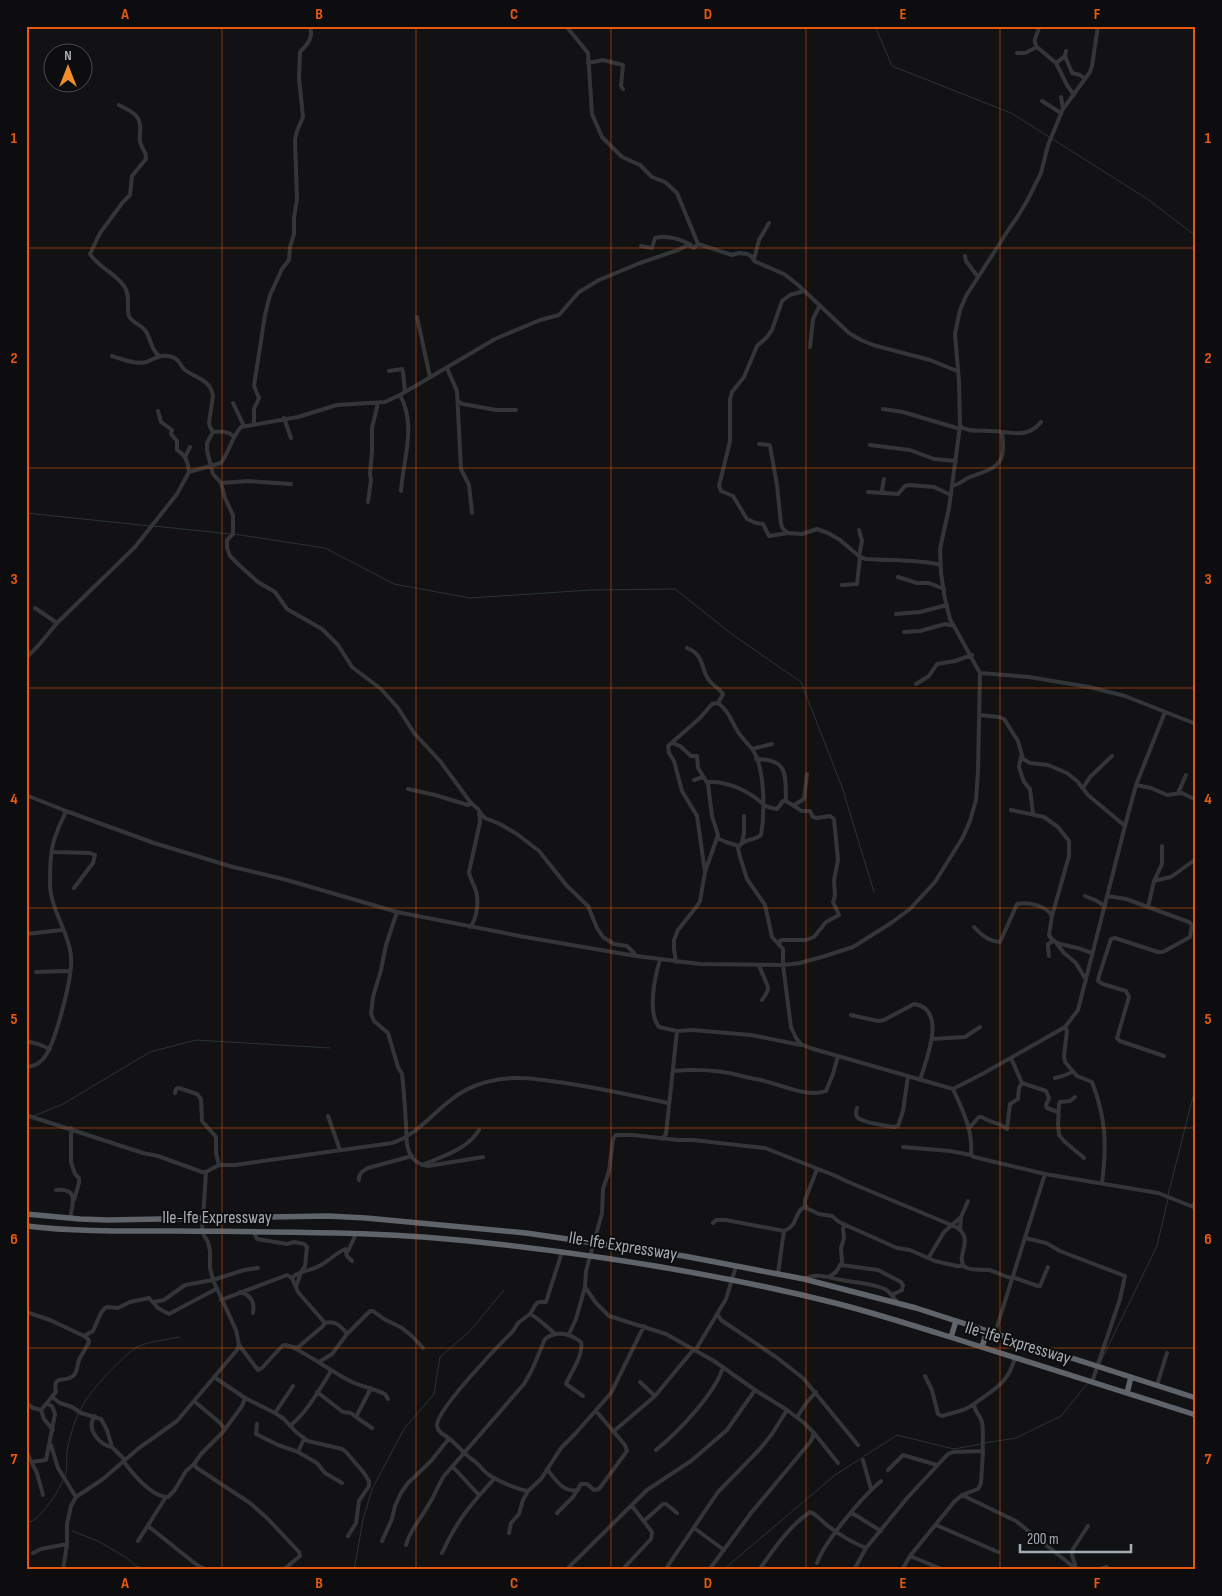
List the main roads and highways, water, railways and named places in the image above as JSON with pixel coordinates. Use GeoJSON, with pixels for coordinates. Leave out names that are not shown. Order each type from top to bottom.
{"type":"FeatureCollection","features":[{"type":"Feature","properties":{"kind":"highway","name":"Ile-Ife Expressway"},"geometry":{"type":"LineString","coordinates":[[26,1214],[108,1220],[328,1216],[489,1229],[595,1242],[736,1265],[804,1279],[956,1321],[1196,1398]]}},
{"type":"Feature","properties":{"kind":"highway"},"geometry":{"type":"LineString","coordinates":[[66,1230],[68,1218]]}},
{"type":"Feature","properties":{"kind":"highway"},"geometry":{"type":"LineString","coordinates":[[281,1218],[282,1232]]}},
{"type":"Feature","properties":{"kind":"highway","name":"Ile-Ife Expressway"},"geometry":{"type":"LineString","coordinates":[[26,1226],[66,1230],[282,1232],[454,1239],[590,1256],[733,1280],[837,1304],[1015,1357],[1196,1415]]}},
{"type":"Feature","properties":{"kind":"highway"},"geometry":{"type":"LineString","coordinates":[[951,1338],[956,1321]]}},
{"type":"Feature","properties":{"kind":"highway"},"geometry":{"type":"LineString","coordinates":[[982,1347],[987,1331]]}},
{"type":"Feature","properties":{"kind":"highway"},"geometry":{"type":"LineString","coordinates":[[1127,1393],[1131,1377]]}},
{"type":"Feature","properties":{"kind":"waterway"},"geometry":{"type":"LineString","coordinates":[[875,26],[892,66],[1011,113],[1146,198],[1196,236]]}},
{"type":"Feature","properties":{"kind":"waterway"},"geometry":{"type":"LineString","coordinates":[[26,513],[150,526]]}},
{"type":"Feature","properties":{"kind":"waterway"},"geometry":{"type":"LineString","coordinates":[[154,526],[230,534]]}},
{"type":"Feature","properties":{"kind":"waterway"},"geometry":{"type":"LineString","coordinates":[[234,534],[325,548],[394,584],[470,598],[591,590],[675,589],[733,635],[801,682],[842,787],[874,892]]}},
{"type":"Feature","properties":{"kind":"waterway"},"geometry":{"type":"LineString","coordinates":[[34,1116],[63,1104],[150,1052],[196,1040],[330,1048]]}},
{"type":"Feature","properties":{"kind":"waterway"},"geometry":{"type":"LineString","coordinates":[[1168,1195],[1196,1085]]}},
{"type":"Feature","properties":{"kind":"waterway"},"geometry":{"type":"LineString","coordinates":[[1101,1361],[1157,1246],[1168,1199]]}},
{"type":"Feature","properties":{"kind":"waterway"},"geometry":{"type":"LineString","coordinates":[[354,1570],[363,1520],[372,1489],[404,1429],[434,1394],[440,1357],[470,1331],[504,1290]]}},
{"type":"Feature","properties":{"kind":"waterway"},"geometry":{"type":"LineString","coordinates":[[26,1519],[31,1522],[36,1518],[51,1502],[59,1488],[66,1473],[67,1450],[74,1426],[81,1408],[94,1389],[117,1364],[139,1346],[180,1337]]}},
{"type":"Feature","properties":{"kind":"waterway"},"geometry":{"type":"LineString","coordinates":[[984,1443],[1016,1438],[1061,1416],[1087,1384]]}},
{"type":"Feature","properties":{"kind":"waterway"},"geometry":{"type":"LineString","coordinates":[[723,1570],[835,1475],[897,1435],[954,1449],[981,1444]]}},
{"type":"Feature","properties":{"kind":"waterway"},"geometry":{"type":"LineString","coordinates":[[72,1531],[98,1541],[127,1558],[136,1566],[147,1570]]}}]}
